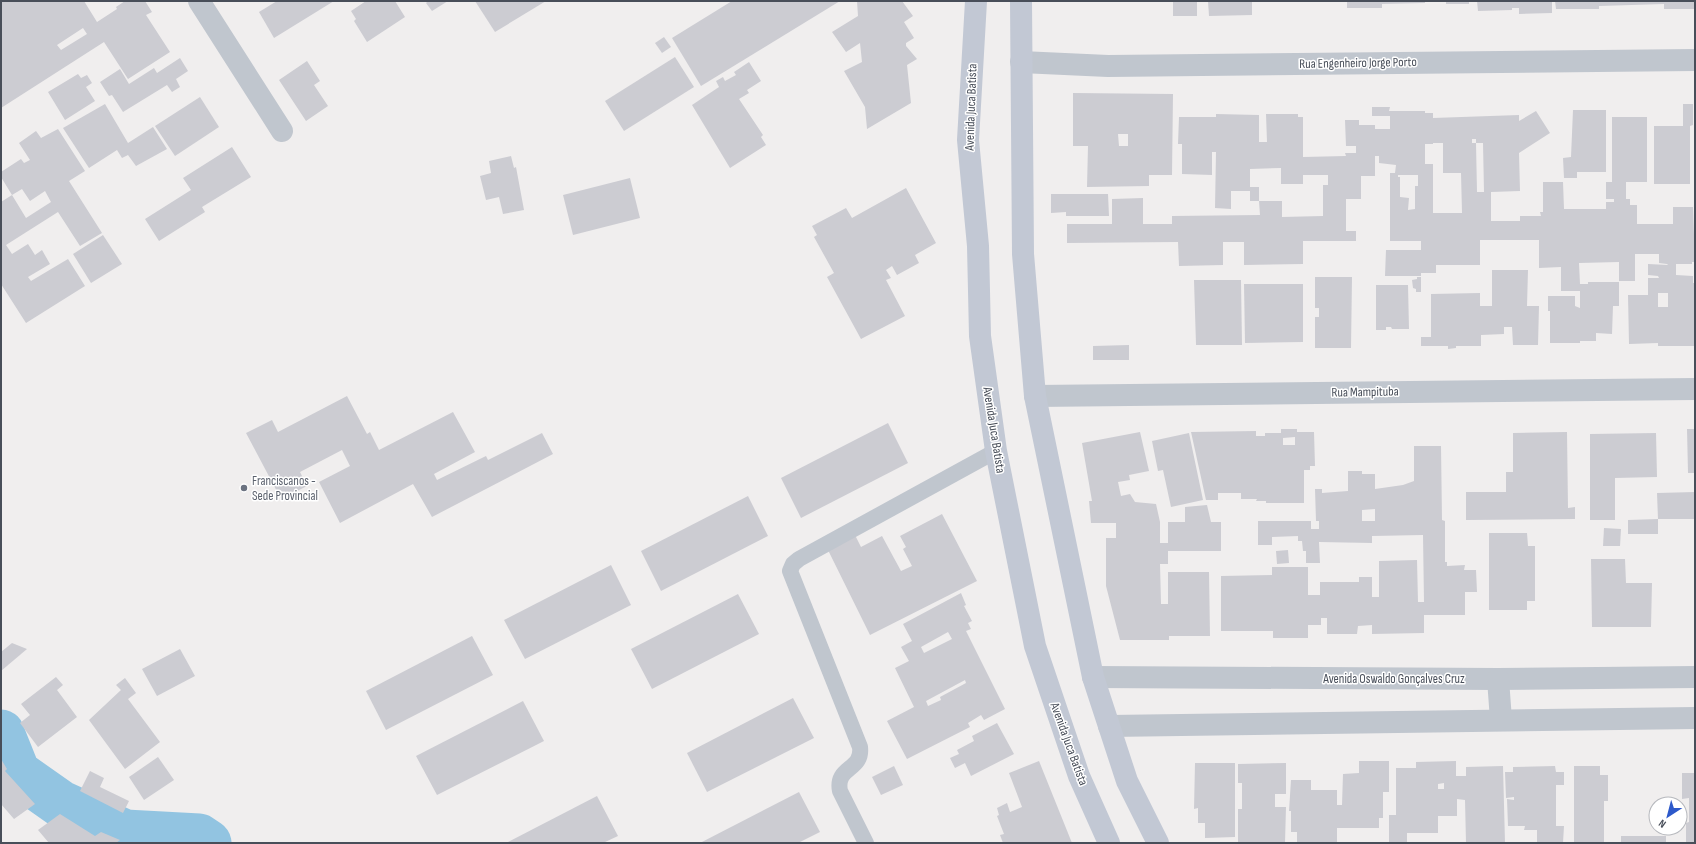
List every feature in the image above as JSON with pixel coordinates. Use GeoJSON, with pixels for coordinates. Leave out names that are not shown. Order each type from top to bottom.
{"type":"FeatureCollection","features":[{"type":"Feature","properties":{"kind":"main road","name":"Avenida Juca Batista"},"geometry":{"type":"LineString","coordinates":[[976,1],[968,140],[978,246],[980,336],[996,451],[1035,646],[1079,776],[1109,843]]}},
{"type":"Feature","properties":{"kind":"main road"},"geometry":{"type":"LineString","coordinates":[[1021,1],[1023,254],[1035,396],[1093,677],[1127,781],[1158,843]]}},
{"type":"Feature","properties":{"kind":"street"},"geometry":{"type":"LineString","coordinates":[[199,1],[282,131]]}},
{"type":"Feature","properties":{"kind":"street","name":"Rua Engenheiro Jorge Porto"},"geometry":{"type":"LineString","coordinates":[[1021,62],[1108,66],[1695,60]]}},
{"type":"Feature","properties":{"kind":"street","name":"Rua Mampituba"},"geometry":{"type":"LineString","coordinates":[[1035,396],[1695,388]]}},
{"type":"Feature","properties":{"kind":"street","name":"Avenida Oswaldo Gonçalves Cruz"},"geometry":{"type":"LineString","coordinates":[[1093,677],[1498,679],[1695,678]]}},
{"type":"Feature","properties":{"kind":"street"},"geometry":{"type":"LineString","coordinates":[[1498,679],[1501,720]]}},
{"type":"Feature","properties":{"kind":"street"},"geometry":{"type":"LineString","coordinates":[[1109,726],[1695,718]]}},
{"type":"Feature","properties":{"kind":"lane"},"geometry":{"type":"LineString","coordinates":[[866,843],[840,791],[839,783],[841,776],[859,761],[861,755],[860,747],[822,647],[792,579],[790,571],[793,564],[799,559],[996,451]]}},
{"type":"Feature","properties":{"kind":"building"},"geometry":{"type":"Polygon","coordinates":[[[1,1],[84,1],[97,22],[117,9],[116,7],[125,1],[145,1],[152,12],[146,15],[170,52],[128,79],[104,42],[1,108],[1,1]],[[83,28],[57,45],[61,50],[87,34],[83,28]]]}},
{"type":"Feature","properties":{"kind":"building"},"geometry":{"type":"Polygon","coordinates":[[[277,1],[334,1],[274,38],[259,12],[277,1]]]}},
{"type":"Feature","properties":{"kind":"building"},"geometry":{"type":"Polygon","coordinates":[[[366,1],[395,1],[405,17],[367,42],[354,21],[356,19],[351,11],[366,1]]]}},
{"type":"Feature","properties":{"kind":"building"},"geometry":{"type":"Polygon","coordinates":[[[428,1],[448,1],[432,11],[426,3],[428,1]]]}},
{"type":"Feature","properties":{"kind":"building"},"geometry":{"type":"Polygon","coordinates":[[[475,1],[546,1],[495,32],[475,1]]]}},
{"type":"Feature","properties":{"kind":"building"},"geometry":{"type":"Polygon","coordinates":[[[732,1],[840,1],[701,86],[672,38],[732,1]]]}},
{"type":"Feature","properties":{"kind":"building"},"geometry":{"type":"Polygon","coordinates":[[[857,1],[902,1],[913,16],[904,22],[914,38],[906,43],[906,46],[917,59],[907,65],[911,103],[867,129],[865,107],[844,71],[862,62],[860,43],[846,52],[832,32],[858,16],[857,1]]]}},
{"type":"Feature","properties":{"kind":"building"},"geometry":{"type":"Polygon","coordinates":[[[1173,1],[1197,1],[1197,16],[1173,16],[1173,1]]]}},
{"type":"Feature","properties":{"kind":"building"},"geometry":{"type":"Polygon","coordinates":[[[1208,1],[1252,1],[1252,15],[1209,16],[1208,1]]]}},
{"type":"Feature","properties":{"kind":"building"},"geometry":{"type":"Polygon","coordinates":[[[1347,1],[1425,1],[1425,3],[1382,4],[1382,8],[1347,8],[1347,1]]]}},
{"type":"Feature","properties":{"kind":"building"},"geometry":{"type":"Polygon","coordinates":[[[1446,1],[1469,1],[1469,4],[1446,4],[1446,1]]]}},
{"type":"Feature","properties":{"kind":"building"},"geometry":{"type":"Polygon","coordinates":[[[1477,1],[1552,1],[1552,13],[1519,14],[1519,8],[1512,8],[1512,10],[1478,11],[1477,1]]]}},
{"type":"Feature","properties":{"kind":"building"},"geometry":{"type":"Polygon","coordinates":[[[1555,1],[1695,1],[1695,9],[1664,9],[1664,4],[1599,6],[1599,9],[1556,9],[1555,1]]]}},
{"type":"Feature","properties":{"kind":"building"},"geometry":{"type":"Polygon","coordinates":[[[664,37],[671,47],[662,53],[655,43],[664,37]]]}},
{"type":"Feature","properties":{"kind":"building"},"geometry":{"type":"Polygon","coordinates":[[[675,57],[694,87],[624,131],[605,101],[675,57]]]}},
{"type":"Feature","properties":{"kind":"building"},"geometry":{"type":"Polygon","coordinates":[[[180,58],[188,71],[176,79],[180,87],[172,92],[167,85],[123,112],[112,95],[109,96],[100,82],[120,69],[129,84],[154,68],[157,73],[180,58]]]}},
{"type":"Feature","properties":{"kind":"building"},"geometry":{"type":"Polygon","coordinates":[[[307,61],[320,81],[314,85],[328,106],[306,121],[279,80],[307,61]]]}},
{"type":"Feature","properties":{"kind":"building"},"geometry":{"type":"Polygon","coordinates":[[[749,62],[761,81],[747,90],[749,93],[739,99],[763,135],[761,137],[766,145],[730,168],[692,105],[719,87],[716,81],[723,77],[725,81],[736,75],[734,72],[749,62]]]}},
{"type":"Feature","properties":{"kind":"building"},"geometry":{"type":"Polygon","coordinates":[[[78,74],[81,78],[87,75],[92,83],[86,87],[95,101],[65,120],[48,92],[78,74]]]}},
{"type":"Feature","properties":{"kind":"building"},"geometry":{"type":"Polygon","coordinates":[[[1073,93],[1173,94],[1172,175],[1149,175],[1149,186],[1087,187],[1088,146],[1073,146],[1073,93]],[[1118,134],[1119,146],[1128,146],[1128,134],[1118,134]]]}},
{"type":"Feature","properties":{"kind":"building"},"geometry":{"type":"Polygon","coordinates":[[[200,97],[219,127],[175,156],[155,126],[200,97]]]}},
{"type":"Feature","properties":{"kind":"building"},"geometry":{"type":"Polygon","coordinates":[[[105,104],[128,143],[153,127],[167,149],[136,166],[128,155],[122,158],[117,150],[89,168],[63,128],[105,104]]]}},
{"type":"Feature","properties":{"kind":"building"},"geometry":{"type":"Polygon","coordinates":[[[1683,104],[1693,104],[1693,125],[1690,126],[1690,184],[1654,184],[1654,126],[1683,126],[1683,104]]]}},
{"type":"Feature","properties":{"kind":"building"},"geometry":{"type":"Polygon","coordinates":[[[1372,107],[1390,107],[1389,111],[1425,111],[1425,113],[1433,113],[1433,118],[1519,115],[1519,121],[1536,111],[1550,133],[1519,153],[1520,191],[1491,192],[1491,221],[1520,221],[1520,216],[1541,216],[1540,212],[1543,212],[1543,182],[1563,182],[1564,209],[1606,209],[1606,202],[1614,202],[1614,199],[1606,199],[1606,182],[1612,182],[1612,117],[1647,117],[1647,182],[1626,182],[1626,199],[1630,199],[1630,205],[1637,205],[1637,224],[1673,224],[1673,207],[1693,207],[1695,262],[1692,262],[1692,264],[1676,264],[1676,275],[1693,276],[1693,283],[1695,283],[1695,346],[1658,346],[1658,343],[1629,344],[1628,295],[1648,295],[1648,278],[1659,278],[1658,276],[1648,275],[1648,264],[1668,265],[1659,263],[1659,254],[1635,254],[1635,281],[1619,281],[1619,262],[1579,263],[1580,284],[1588,284],[1588,282],[1619,282],[1619,306],[1613,306],[1612,334],[1596,333],[1596,341],[1580,341],[1580,343],[1550,343],[1550,311],[1548,311],[1548,296],[1575,296],[1575,306],[1580,308],[1580,291],[1561,291],[1561,267],[1539,268],[1539,240],[1480,240],[1480,265],[1436,265],[1436,273],[1421,273],[1421,276],[1385,276],[1386,250],[1421,250],[1421,241],[1390,241],[1390,173],[1395,173],[1396,165],[1379,163],[1379,156],[1375,156],[1375,176],[1361,176],[1361,199],[1346,199],[1346,231],[1356,231],[1356,241],[1303,241],[1303,264],[1244,265],[1244,242],[1223,242],[1223,265],[1179,266],[1178,242],[1067,243],[1067,224],[1112,224],[1112,199],[1143,198],[1143,224],[1172,224],[1172,216],[1260,215],[1259,201],[1250,201],[1250,191],[1231,191],[1231,209],[1215,208],[1216,152],[1212,152],[1212,175],[1182,174],[1182,144],[1178,144],[1179,117],[1216,117],[1216,114],[1259,115],[1259,142],[1267,142],[1266,114],[1298,114],[1298,117],[1303,117],[1303,157],[1346,156],[1345,153],[1356,153],[1356,146],[1346,146],[1345,120],[1359,120],[1359,125],[1375,125],[1375,129],[1390,129],[1390,116],[1372,116],[1372,107]],[[1472,139],[1472,143],[1476,143],[1476,139],[1472,139]],[[1443,143],[1425,144],[1425,164],[1433,164],[1433,213],[1462,213],[1461,173],[1443,173],[1443,143]],[[1476,143],[1477,192],[1484,192],[1483,143],[1476,143]],[[1281,168],[1250,169],[1250,187],[1259,187],[1259,201],[1282,201],[1282,217],[1323,216],[1323,185],[1328,185],[1328,175],[1303,175],[1303,184],[1281,184],[1281,168]],[[1398,175],[1398,177],[1400,177],[1400,197],[1409,198],[1408,210],[1415,209],[1415,186],[1418,186],[1418,175],[1398,175]],[[1658,293],[1658,307],[1668,307],[1668,293],[1658,293]]]}},
{"type":"Feature","properties":{"kind":"building"},"geometry":{"type":"Polygon","coordinates":[[[1573,110],[1606,110],[1606,172],[1577,172],[1577,178],[1564,178],[1563,158],[1571,157],[1573,110]]]}},
{"type":"Feature","properties":{"kind":"building"},"geometry":{"type":"Polygon","coordinates":[[[58,129],[85,171],[69,181],[102,233],[80,246],[58,212],[6,245],[12,254],[28,244],[35,255],[42,250],[50,264],[28,277],[31,281],[68,259],[85,286],[26,323],[1,284],[1,202],[12,195],[1,177],[1,172],[21,159],[24,163],[30,160],[19,143],[36,131],[41,138],[58,129]],[[22,189],[12,195],[26,218],[51,202],[45,191],[30,201],[22,189]]]}},
{"type":"Feature","properties":{"kind":"building"},"geometry":{"type":"Polygon","coordinates":[[[232,147],[251,177],[202,207],[205,212],[159,241],[145,219],[191,190],[183,178],[232,147]]]}},
{"type":"Feature","properties":{"kind":"building"},"geometry":{"type":"Polygon","coordinates":[[[511,156],[514,168],[516,167],[524,210],[503,214],[499,197],[486,200],[480,176],[491,173],[489,161],[511,156]]]}},
{"type":"Feature","properties":{"kind":"building"},"geometry":{"type":"Polygon","coordinates":[[[630,178],[640,218],[573,235],[563,195],[630,178]]]}},
{"type":"Feature","properties":{"kind":"building"},"geometry":{"type":"Polygon","coordinates":[[[906,188],[936,243],[915,255],[919,263],[897,275],[892,266],[886,270],[891,278],[886,280],[905,316],[861,339],[827,277],[834,273],[814,237],[817,235],[812,226],[846,208],[852,218],[906,188]]]}},
{"type":"Feature","properties":{"kind":"building"},"geometry":{"type":"Polygon","coordinates":[[[1051,194],[1108,194],[1109,216],[1066,216],[1066,212],[1051,213],[1051,194]]]}},
{"type":"Feature","properties":{"kind":"building"},"geometry":{"type":"Polygon","coordinates":[[[103,235],[122,264],[91,283],[73,254],[103,235]]]}},
{"type":"Feature","properties":{"kind":"building"},"geometry":{"type":"Polygon","coordinates":[[[1492,270],[1528,270],[1527,306],[1539,306],[1538,345],[1513,345],[1512,327],[1504,327],[1504,334],[1481,335],[1481,346],[1456,346],[1456,348],[1448,349],[1448,346],[1421,346],[1421,337],[1431,337],[1431,294],[1480,293],[1480,306],[1492,306],[1492,270]]]}},
{"type":"Feature","properties":{"kind":"building"},"geometry":{"type":"Polygon","coordinates":[[[1315,277],[1352,277],[1351,348],[1315,348],[1315,317],[1319,317],[1319,308],[1315,308],[1315,277]]]}},
{"type":"Feature","properties":{"kind":"building"},"geometry":{"type":"Polygon","coordinates":[[[1417,277],[1421,277],[1421,292],[1416,292],[1416,289],[1413,288],[1412,280],[1417,279],[1417,277]]]}},
{"type":"Feature","properties":{"kind":"building"},"geometry":{"type":"Polygon","coordinates":[[[1194,280],[1241,280],[1242,345],[1196,345],[1194,280]]]}},
{"type":"Feature","properties":{"kind":"building"},"geometry":{"type":"Polygon","coordinates":[[[1244,284],[1303,284],[1303,342],[1245,343],[1244,284]]]}},
{"type":"Feature","properties":{"kind":"building"},"geometry":{"type":"Polygon","coordinates":[[[1376,285],[1408,285],[1409,329],[1392,329],[1391,327],[1386,327],[1386,330],[1376,330],[1376,285]]]}},
{"type":"Feature","properties":{"kind":"building"},"geometry":{"type":"Polygon","coordinates":[[[1129,345],[1129,360],[1093,360],[1093,346],[1129,345]]]}},
{"type":"Feature","properties":{"kind":"building"},"geometry":{"type":"Polygon","coordinates":[[[347,396],[367,434],[370,432],[379,450],[453,412],[475,452],[434,474],[437,480],[486,456],[488,460],[542,433],[553,454],[432,517],[413,484],[340,523],[319,482],[350,466],[342,450],[300,472],[307,486],[281,499],[246,433],[272,420],[278,432],[347,396]]]}},
{"type":"Feature","properties":{"kind":"building"},"geometry":{"type":"Polygon","coordinates":[[[888,423],[908,463],[801,518],[781,478],[888,423]]]}},
{"type":"Feature","properties":{"kind":"building"},"geometry":{"type":"Polygon","coordinates":[[[1281,429],[1297,429],[1297,432],[1314,432],[1315,466],[1310,466],[1310,470],[1304,470],[1304,503],[1266,503],[1266,501],[1256,501],[1257,499],[1241,499],[1241,493],[1218,493],[1218,500],[1206,500],[1191,432],[1256,431],[1256,436],[1265,436],[1265,433],[1281,433],[1281,429]],[[1295,437],[1283,438],[1283,445],[1295,445],[1295,437]]]}},
{"type":"Feature","properties":{"kind":"building"},"geometry":{"type":"Polygon","coordinates":[[[1687,429],[1695,429],[1695,473],[1688,473],[1687,429]]]}},
{"type":"Feature","properties":{"kind":"building"},"geometry":{"type":"Polygon","coordinates":[[[1140,432],[1149,471],[1129,475],[1130,480],[1118,482],[1121,496],[1130,494],[1135,502],[1156,504],[1160,522],[1160,543],[1168,543],[1168,522],[1185,522],[1185,507],[1207,505],[1211,522],[1221,522],[1221,551],[1168,551],[1168,564],[1160,564],[1161,604],[1168,604],[1168,572],[1209,572],[1210,636],[1169,636],[1169,640],[1120,640],[1106,586],[1106,538],[1116,538],[1116,523],[1091,523],[1089,501],[1092,501],[1082,443],[1140,432]]]}},
{"type":"Feature","properties":{"kind":"building"},"geometry":{"type":"Polygon","coordinates":[[[1567,432],[1568,508],[1575,507],[1575,519],[1466,520],[1466,492],[1506,492],[1506,472],[1513,472],[1513,433],[1567,432]]]}},
{"type":"Feature","properties":{"kind":"building"},"geometry":{"type":"Polygon","coordinates":[[[1189,433],[1203,500],[1171,507],[1163,470],[1158,471],[1152,441],[1189,433]]]}},
{"type":"Feature","properties":{"kind":"building"},"geometry":{"type":"Polygon","coordinates":[[[1656,433],[1657,477],[1615,478],[1615,520],[1590,520],[1590,434],[1656,433]]]}},
{"type":"Feature","properties":{"kind":"building"},"geometry":{"type":"Polygon","coordinates":[[[1414,446],[1441,446],[1442,520],[1445,521],[1445,562],[1447,562],[1447,566],[1465,565],[1464,570],[1476,570],[1477,592],[1465,592],[1465,615],[1424,615],[1424,633],[1372,634],[1372,625],[1358,626],[1357,634],[1327,634],[1327,618],[1321,618],[1321,625],[1308,625],[1308,638],[1273,638],[1273,631],[1221,631],[1221,576],[1272,575],[1272,567],[1308,567],[1308,595],[1320,595],[1320,582],[1359,582],[1359,577],[1372,577],[1372,597],[1379,597],[1379,561],[1417,560],[1418,602],[1424,602],[1423,535],[1372,536],[1372,543],[1319,542],[1320,563],[1306,563],[1306,551],[1303,551],[1302,541],[1298,541],[1298,536],[1272,537],[1272,545],[1258,545],[1258,521],[1311,521],[1311,529],[1319,529],[1319,521],[1316,521],[1315,489],[1322,489],[1322,493],[1348,491],[1348,471],[1362,471],[1362,474],[1375,474],[1375,489],[1403,485],[1414,481],[1414,446]],[[1375,509],[1362,510],[1362,521],[1375,521],[1375,509]]]}},
{"type":"Feature","properties":{"kind":"building"},"geometry":{"type":"Polygon","coordinates":[[[1695,492],[1695,519],[1658,519],[1657,493],[1695,492]]]}},
{"type":"Feature","properties":{"kind":"building"},"geometry":{"type":"Polygon","coordinates":[[[748,496],[768,536],[661,591],[641,551],[748,496]]]}},
{"type":"Feature","properties":{"kind":"building"},"geometry":{"type":"Polygon","coordinates":[[[942,514],[977,581],[870,635],[827,548],[855,535],[861,547],[882,536],[901,571],[912,566],[903,549],[906,547],[900,536],[942,514]]]}},
{"type":"Feature","properties":{"kind":"building"},"geometry":{"type":"Polygon","coordinates":[[[1658,519],[1658,534],[1628,534],[1628,520],[1658,519]]]}},
{"type":"Feature","properties":{"kind":"building"},"geometry":{"type":"Polygon","coordinates":[[[1604,528],[1621,529],[1620,546],[1603,546],[1604,528]]]}},
{"type":"Feature","properties":{"kind":"building"},"geometry":{"type":"Polygon","coordinates":[[[1489,533],[1527,533],[1528,546],[1535,546],[1535,601],[1527,601],[1527,610],[1489,610],[1489,533]]]}},
{"type":"Feature","properties":{"kind":"building"},"geometry":{"type":"Polygon","coordinates":[[[1288,550],[1289,563],[1277,564],[1276,551],[1288,550]]]}},
{"type":"Feature","properties":{"kind":"building"},"geometry":{"type":"Polygon","coordinates":[[[1591,559],[1625,559],[1626,583],[1652,583],[1651,627],[1592,627],[1591,559]]]}},
{"type":"Feature","properties":{"kind":"building"},"geometry":{"type":"Polygon","coordinates":[[[611,565],[631,605],[525,659],[504,620],[611,565]]]}},
{"type":"Feature","properties":{"kind":"building"},"geometry":{"type":"Polygon","coordinates":[[[961,593],[966,605],[964,606],[972,621],[968,623],[971,629],[966,631],[1005,709],[984,720],[981,715],[968,723],[970,727],[907,759],[887,721],[914,707],[895,668],[909,661],[901,647],[912,641],[903,624],[961,593]],[[948,632],[921,647],[924,653],[952,639],[948,632]],[[965,680],[926,701],[928,706],[941,700],[940,697],[966,683],[965,680]]]}},
{"type":"Feature","properties":{"kind":"building"},"geometry":{"type":"Polygon","coordinates":[[[738,594],[759,634],[652,689],[631,649],[738,594]]]}},
{"type":"Feature","properties":{"kind":"building"},"geometry":{"type":"Polygon","coordinates":[[[472,636],[493,675],[386,730],[366,691],[472,636]]]}},
{"type":"Feature","properties":{"kind":"building"},"geometry":{"type":"Polygon","coordinates":[[[12,643],[27,649],[1,671],[1,652],[12,643]]]}},
{"type":"Feature","properties":{"kind":"building"},"geometry":{"type":"Polygon","coordinates":[[[180,649],[195,676],[157,696],[142,669],[180,649]]]}},
{"type":"Feature","properties":{"kind":"building"},"geometry":{"type":"Polygon","coordinates":[[[56,677],[63,685],[57,690],[77,717],[38,747],[20,723],[30,715],[21,704],[56,677]]]}},
{"type":"Feature","properties":{"kind":"building"},"geometry":{"type":"Polygon","coordinates":[[[125,678],[136,693],[128,699],[160,742],[125,769],[89,720],[121,690],[116,685],[125,678]]]}},
{"type":"Feature","properties":{"kind":"building"},"geometry":{"type":"Polygon","coordinates":[[[793,698],[814,738],[707,792],[687,753],[793,698]]]}},
{"type":"Feature","properties":{"kind":"building"},"geometry":{"type":"Polygon","coordinates":[[[523,701],[544,741],[437,795],[416,756],[523,701]]]}},
{"type":"Feature","properties":{"kind":"building"},"geometry":{"type":"Polygon","coordinates":[[[997,723],[1014,754],[971,776],[965,763],[955,768],[950,758],[959,754],[957,750],[974,741],[972,736],[997,723]]]}},
{"type":"Feature","properties":{"kind":"building"},"geometry":{"type":"Polygon","coordinates":[[[158,757],[174,780],[144,800],[129,777],[158,757]]]}},
{"type":"Feature","properties":{"kind":"building"},"geometry":{"type":"Polygon","coordinates":[[[1,759],[7,769],[5,771],[35,804],[14,819],[1,804],[1,759]]]}},
{"type":"Feature","properties":{"kind":"building"},"geometry":{"type":"Polygon","coordinates":[[[1039,761],[1072,843],[1003,843],[1000,835],[1004,834],[997,816],[999,815],[997,808],[1007,803],[1010,812],[1022,807],[1009,773],[1039,761]]]}},
{"type":"Feature","properties":{"kind":"building"},"geometry":{"type":"Polygon","coordinates":[[[1359,761],[1389,761],[1389,792],[1383,792],[1383,818],[1379,818],[1379,828],[1337,828],[1337,843],[1297,843],[1297,832],[1291,832],[1291,811],[1289,811],[1291,780],[1311,780],[1311,790],[1337,790],[1337,805],[1342,805],[1343,774],[1359,773],[1359,761]]]}},
{"type":"Feature","properties":{"kind":"building"},"geometry":{"type":"Polygon","coordinates":[[[1456,761],[1456,776],[1466,776],[1466,767],[1503,766],[1505,843],[1466,843],[1465,800],[1457,799],[1457,816],[1438,816],[1438,833],[1407,833],[1407,843],[1389,843],[1389,815],[1396,815],[1396,768],[1416,768],[1416,762],[1456,761]],[[1444,783],[1438,784],[1438,789],[1444,789],[1444,783]]]}},
{"type":"Feature","properties":{"kind":"building"},"geometry":{"type":"Polygon","coordinates":[[[1195,763],[1235,763],[1235,837],[1205,838],[1205,823],[1198,823],[1198,808],[1194,809],[1195,763]]]}},
{"type":"Feature","properties":{"kind":"building"},"geometry":{"type":"Polygon","coordinates":[[[1286,763],[1286,794],[1275,794],[1275,807],[1286,807],[1285,843],[1238,843],[1238,809],[1242,809],[1242,783],[1238,783],[1238,764],[1286,763]]]}},
{"type":"Feature","properties":{"kind":"building"},"geometry":{"type":"Polygon","coordinates":[[[894,766],[903,785],[881,795],[872,777],[894,766]]]}},
{"type":"Feature","properties":{"kind":"building"},"geometry":{"type":"Polygon","coordinates":[[[1555,766],[1556,772],[1564,772],[1564,785],[1556,785],[1556,826],[1564,826],[1563,843],[1537,843],[1537,830],[1524,830],[1525,826],[1508,826],[1507,799],[1514,800],[1514,797],[1506,798],[1505,772],[1513,772],[1513,767],[1555,766]]]}},
{"type":"Feature","properties":{"kind":"building"},"geometry":{"type":"Polygon","coordinates":[[[1574,766],[1600,766],[1600,775],[1608,775],[1608,801],[1604,801],[1604,843],[1574,842],[1574,766]]]}},
{"type":"Feature","properties":{"kind":"building"},"geometry":{"type":"Polygon","coordinates":[[[90,771],[104,778],[100,787],[129,801],[123,813],[80,791],[90,771]]]}},
{"type":"Feature","properties":{"kind":"building"},"geometry":{"type":"Polygon","coordinates":[[[1682,773],[1695,773],[1695,843],[1686,843],[1689,822],[1689,798],[1688,796],[1682,796],[1682,773]]]}},
{"type":"Feature","properties":{"kind":"building"},"geometry":{"type":"Polygon","coordinates":[[[799,792],[820,832],[798,843],[700,843],[799,792]]]}},
{"type":"Feature","properties":{"kind":"building"},"geometry":{"type":"Polygon","coordinates":[[[597,796],[618,836],[603,843],[506,843],[597,796]]]}},
{"type":"Feature","properties":{"kind":"building"},"geometry":{"type":"Polygon","coordinates":[[[60,814],[95,836],[101,832],[120,840],[116,843],[49,843],[38,830],[60,814]]]}},
{"type":"Feature","properties":{"kind":"building"},"geometry":{"type":"Polygon","coordinates":[[[1621,836],[1666,836],[1666,843],[1621,843],[1621,836]]]}},
{"type":"Feature","properties":{"kind":"waterway"},"geometry":{"type":"LineString","coordinates":[[1,733],[17,773],[61,804],[125,833],[199,837],[208,843]]}},
{"type":"Feature","properties":{"kind":"place","name":"Franciscanos - Sede Provincial"},"geometry":{"type":"Point","coordinates":[244,488]}}]}
